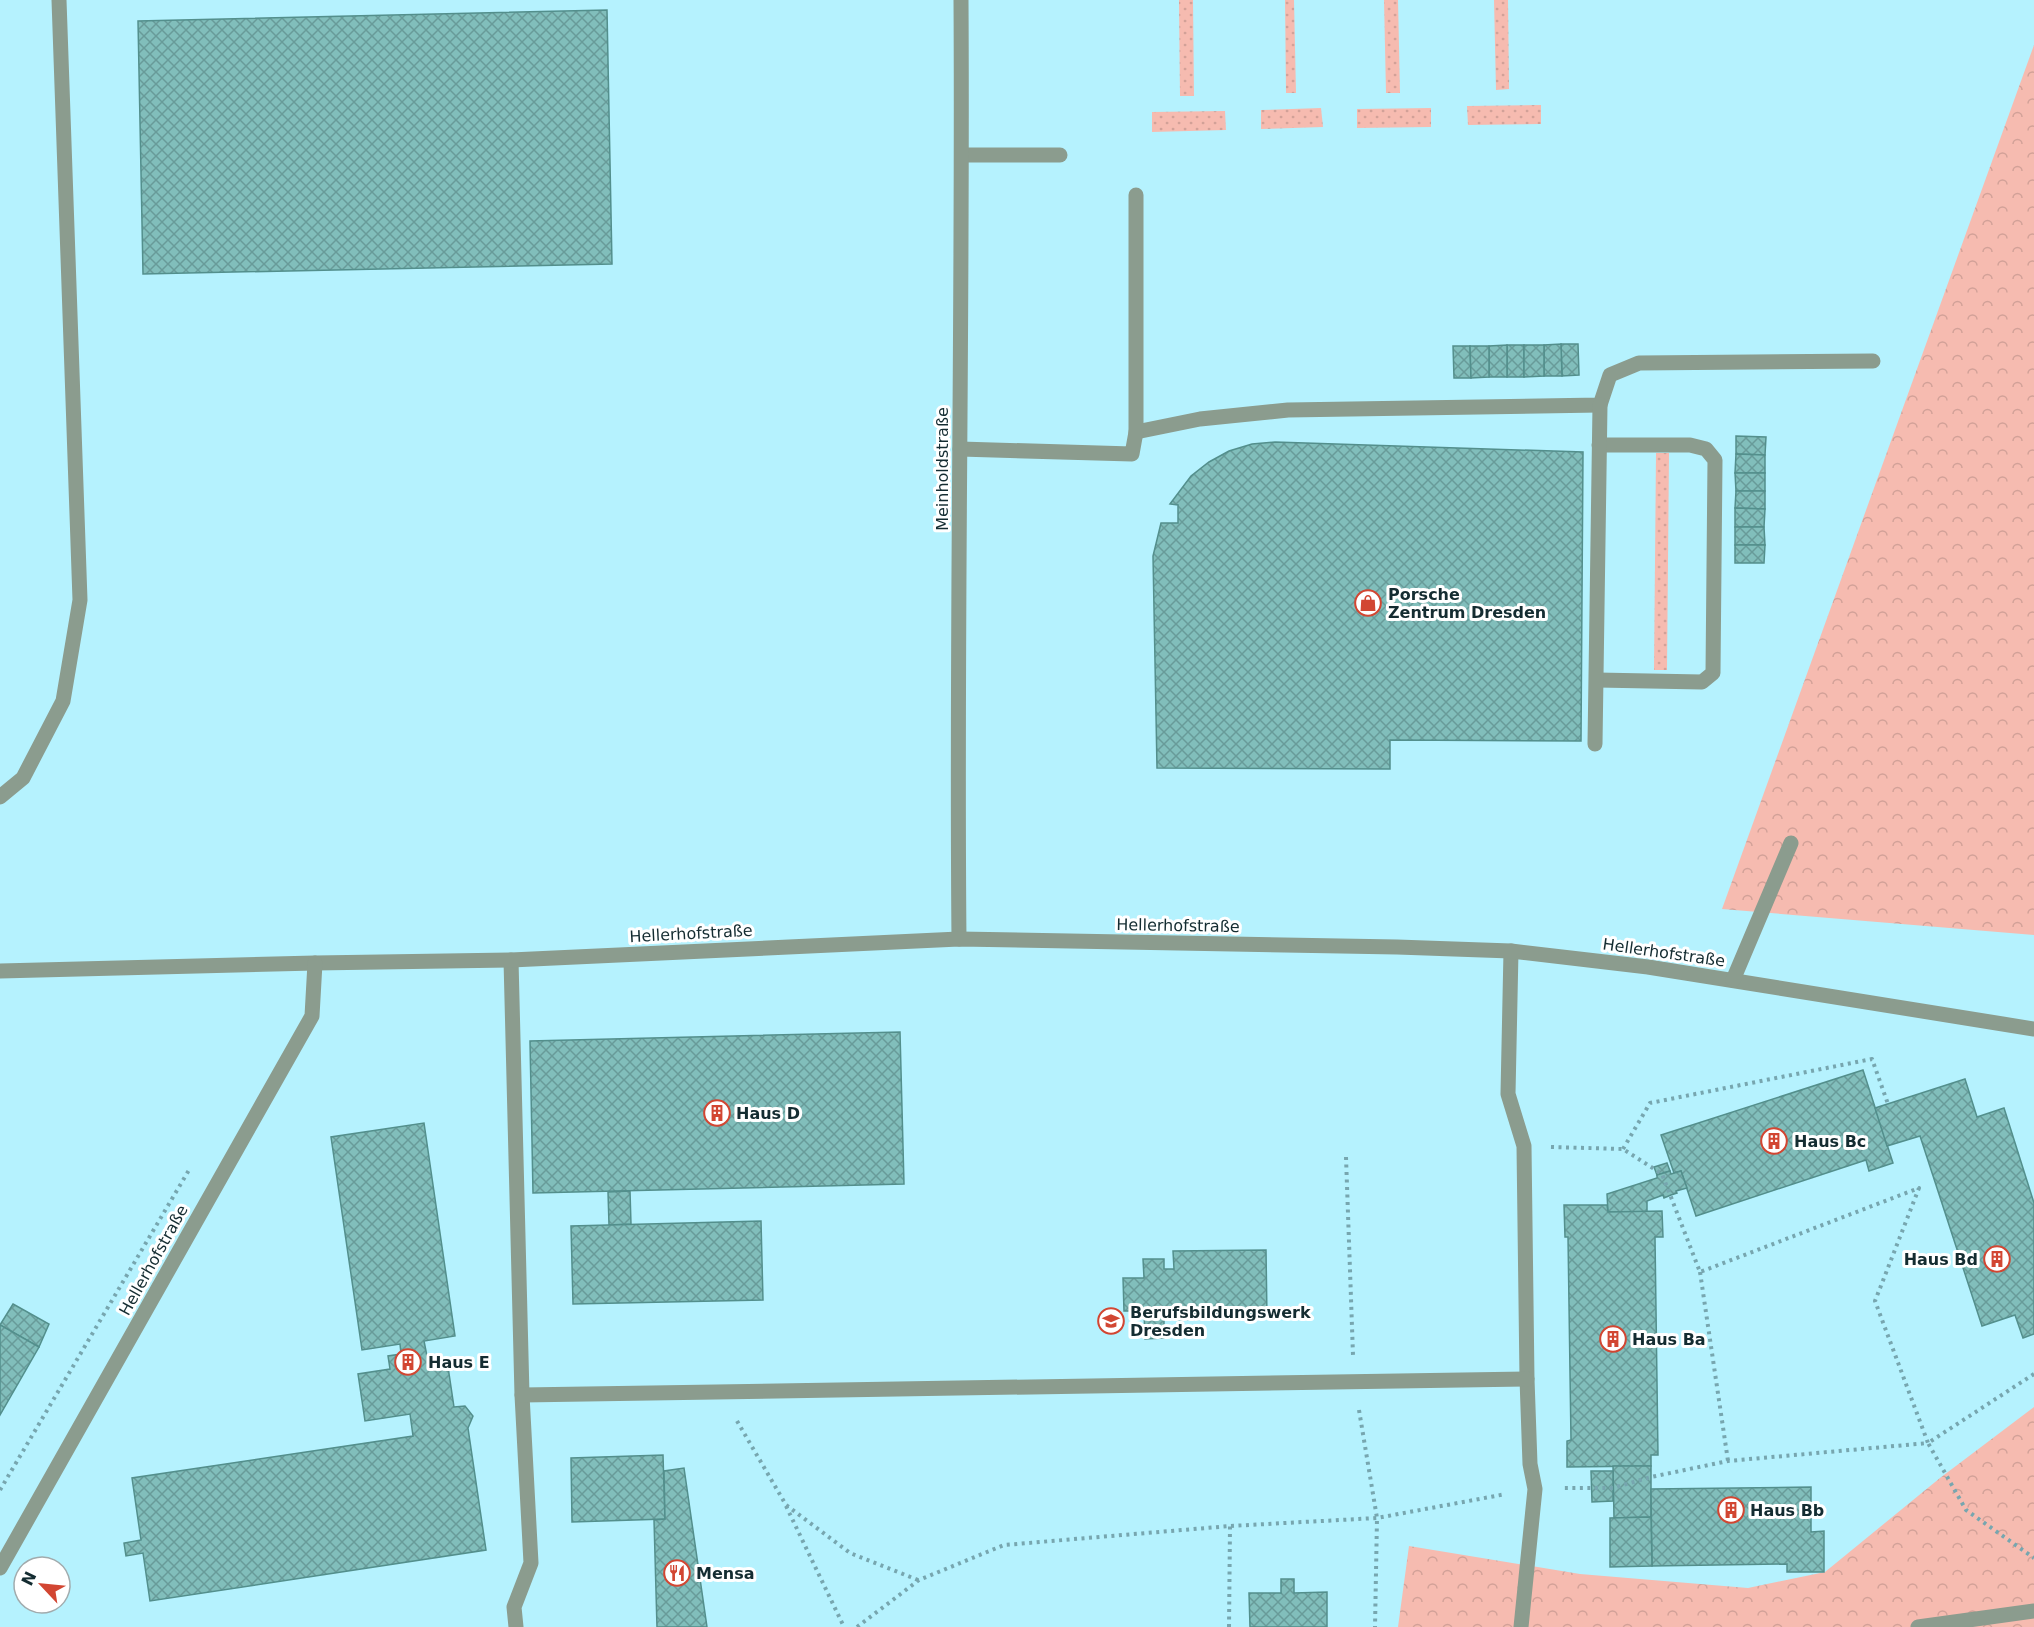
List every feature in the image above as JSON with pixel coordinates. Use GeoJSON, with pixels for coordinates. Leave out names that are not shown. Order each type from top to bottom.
{"type":"FeatureCollection","features":[{"type":"Feature","properties":{"kind":"street"},"geometry":{"type":"LineString","coordinates":[[0,797],[23,778],[63,701],[80,600],[59,0]]}},
{"type":"Feature","properties":{"kind":"street","name":"Meinholdstraße"},"geometry":{"type":"LineString","coordinates":[[959,939],[961,0]]}},
{"type":"Feature","properties":{"kind":"street"},"geometry":{"type":"LineString","coordinates":[[962,155],[1060,155]]}},
{"type":"Feature","properties":{"kind":"street"},"geometry":{"type":"LineString","coordinates":[[960,449],[1132,454],[1136,432],[1136,195]]}},
{"type":"Feature","properties":{"kind":"street"},"geometry":{"type":"LineString","coordinates":[[1595,744],[1600,405],[1610,375],[1640,363],[1873,361]]}},
{"type":"Feature","properties":{"kind":"street"},"geometry":{"type":"LineString","coordinates":[[1136,432],[1200,419],[1287,410],[1600,405]]}},
{"type":"Feature","properties":{"kind":"street"},"geometry":{"type":"LineString","coordinates":[[1597,680],[1702,682],[1713,673],[1715,495],[1715,460],[1706,449],[1690,445],[1599,445]]}},
{"type":"Feature","properties":{"kind":"street"},"geometry":{"type":"LineString","coordinates":[[1733,980],[1791,843]]}},
{"type":"Feature","properties":{"kind":"street","name":"Hellerhofstraße"},"geometry":{"type":"LineString","coordinates":[[0,971],[511,960],[959,939],[1385,946],[1511,951],[1648,967],[2034,1029]]}},
{"type":"Feature","properties":{"kind":"street"},"geometry":{"type":"LineString","coordinates":[[1511,951],[1508,1094],[1524,1146],[1527,1379],[1530,1464],[1535,1489],[1521,1627]]}},
{"type":"Feature","properties":{"kind":"street"},"geometry":{"type":"LineString","coordinates":[[511,960],[522,1395],[531,1563],[514,1607],[516,1627]]}},
{"type":"Feature","properties":{"kind":"street","name":"Hellerhofstraße"},"geometry":{"type":"LineString","coordinates":[[0,1568],[312,1016],[315,963]]}},
{"type":"Feature","properties":{"kind":"street"},"geometry":{"type":"LineString","coordinates":[[522,1395],[1527,1379]]}},
{"type":"Feature","properties":{"kind":"street"},"geometry":{"type":"LineString","coordinates":[[1918,1627],[2034,1611]]}},
{"type":"Feature","properties":{"kind":"path"},"geometry":{"type":"LineString","coordinates":[[1623,1149],[1650,1103],[1872,1059],[1888,1104]]}},
{"type":"Feature","properties":{"kind":"path"},"geometry":{"type":"LineString","coordinates":[[1524,1146],[1623,1149],[1662,1174],[1700,1272],[1728,1461]]}},
{"type":"Feature","properties":{"kind":"path"},"geometry":{"type":"LineString","coordinates":[[0,1490],[191,1165]]}},
{"type":"Feature","properties":{"kind":"path"},"geometry":{"type":"LineString","coordinates":[[1700,1272],[1920,1188],[1875,1301],[1928,1443],[1966,1510],[2034,1558]]}},
{"type":"Feature","properties":{"kind":"path"},"geometry":{"type":"LineString","coordinates":[[857,1627],[919,1580],[1004,1545],[1230,1526],[1377,1518],[1535,1489],[1613,1488],[1650,1477],[1728,1461],[1928,1443],[2034,1374]]}},
{"type":"Feature","properties":{"kind":"path"},"geometry":{"type":"LineString","coordinates":[[720,1392],[786,1505],[844,1627]]}},
{"type":"Feature","properties":{"kind":"path"},"geometry":{"type":"LineString","coordinates":[[786,1505],[850,1553],[919,1580]]}},
{"type":"Feature","properties":{"kind":"path"},"geometry":{"type":"LineString","coordinates":[[1229,1627],[1230,1526]]}},
{"type":"Feature","properties":{"kind":"green space"},"geometry":{"type":"Polygon","coordinates":[[[1179,0],[1193,0],[1194,96],[1180,96],[1179,0]]]}},
{"type":"Feature","properties":{"kind":"green space"},"geometry":{"type":"Polygon","coordinates":[[[1285,0],[1294,0],[1296,93],[1286,93],[1285,0]]]}},
{"type":"Feature","properties":{"kind":"green space"},"geometry":{"type":"Polygon","coordinates":[[[1384,0],[1398,0],[1400,93],[1386,93],[1384,0]]]}},
{"type":"Feature","properties":{"kind":"green space"},"geometry":{"type":"Polygon","coordinates":[[[1494,0],[1508,0],[1509,89],[1496,90],[1494,0]]]}},
{"type":"Feature","properties":{"kind":"green space"},"geometry":{"type":"Polygon","coordinates":[[[2034,45],[2034,935],[1722,909],[2034,45]]]}},
{"type":"Feature","properties":{"kind":"green space"},"geometry":{"type":"Polygon","coordinates":[[[1541,105],[1541,124],[1468,125],[1467,106],[1541,105]]]}},
{"type":"Feature","properties":{"kind":"green space"},"geometry":{"type":"Polygon","coordinates":[[[1321,108],[1323,127],[1261,129],[1261,110],[1321,108]]]}},
{"type":"Feature","properties":{"kind":"green space"},"geometry":{"type":"Polygon","coordinates":[[[1431,108],[1431,127],[1357,128],[1357,109],[1431,108]]]}},
{"type":"Feature","properties":{"kind":"green space"},"geometry":{"type":"Polygon","coordinates":[[[1225,111],[1226,130],[1152,132],[1152,112],[1225,111]]]}},
{"type":"Feature","properties":{"kind":"green space"},"geometry":{"type":"Polygon","coordinates":[[[1656,453],[1669,453],[1667,670],[1654,670],[1656,453]]]}},
{"type":"Feature","properties":{"kind":"green space"},"geometry":{"type":"Polygon","coordinates":[[[2034,1407],[2034,1627],[1398,1627],[1409,1546],[1580,1574],[1748,1588],[1825,1572],[1940,1478],[2034,1407]]]}},
{"type":"Feature","properties":{"kind":"building"},"geometry":{"type":"Polygon","coordinates":[[[607,10],[612,264],[143,274],[138,21],[607,10]]]}},
{"type":"Feature","properties":{"kind":"building"},"geometry":{"type":"Polygon","coordinates":[[[1561,344],[1578,344],[1579,375],[1562,376],[1561,344]]]}},
{"type":"Feature","properties":{"kind":"building"},"geometry":{"type":"Polygon","coordinates":[[[1561,344],[1562,376],[1544,376],[1544,345],[1561,344]]]}},
{"type":"Feature","properties":{"kind":"building"},"geometry":{"type":"Polygon","coordinates":[[[1507,345],[1524,345],[1524,377],[1507,377],[1507,345]]]}},
{"type":"Feature","properties":{"kind":"building"},"geometry":{"type":"Polygon","coordinates":[[[1507,345],[1507,377],[1489,377],[1489,346],[1507,345]]]}},
{"type":"Feature","properties":{"kind":"building"},"geometry":{"type":"Polygon","coordinates":[[[1524,345],[1544,345],[1544,376],[1524,377],[1524,345]]]}},
{"type":"Feature","properties":{"kind":"building"},"geometry":{"type":"Polygon","coordinates":[[[1453,346],[1470,346],[1471,378],[1454,378],[1453,346]]]}},
{"type":"Feature","properties":{"kind":"building"},"geometry":{"type":"Polygon","coordinates":[[[1470,346],[1489,346],[1489,377],[1471,378],[1470,346]]]}},
{"type":"Feature","properties":{"kind":"building"},"geometry":{"type":"Polygon","coordinates":[[[1736,436],[1766,437],[1765,455],[1736,454],[1736,436]]]}},
{"type":"Feature","properties":{"kind":"building","name":"Porsche Zentrum Dresden"},"geometry":{"type":"Polygon","coordinates":[[[1275,442],[1583,452],[1581,741],[1390,740],[1390,769],[1157,768],[1153,556],[1161,523],[1178,523],[1178,505],[1170,504],[1191,476],[1209,462],[1229,451],[1252,444],[1275,442]]]}},
{"type":"Feature","properties":{"kind":"building"},"geometry":{"type":"Polygon","coordinates":[[[1736,454],[1765,455],[1765,473],[1735,473],[1736,454]]]}},
{"type":"Feature","properties":{"kind":"building"},"geometry":{"type":"Polygon","coordinates":[[[1735,473],[1765,473],[1765,491],[1736,491],[1735,473]]]}},
{"type":"Feature","properties":{"kind":"building"},"geometry":{"type":"Polygon","coordinates":[[[1736,491],[1765,491],[1765,509],[1735,508],[1736,491]]]}},
{"type":"Feature","properties":{"kind":"building"},"geometry":{"type":"Polygon","coordinates":[[[1735,508],[1765,509],[1764,527],[1735,527],[1735,508]]]}},
{"type":"Feature","properties":{"kind":"building"},"geometry":{"type":"Polygon","coordinates":[[[1735,527],[1764,527],[1765,545],[1735,545],[1735,527]]]}},
{"type":"Feature","properties":{"kind":"building"},"geometry":{"type":"Polygon","coordinates":[[[1735,545],[1765,545],[1764,563],[1735,563],[1735,545]]]}},
{"type":"Feature","properties":{"kind":"building","name":"Haus D"},"geometry":{"type":"Polygon","coordinates":[[[900,1032],[904,1184],[533,1193],[530,1041],[900,1032]]]}},
{"type":"Feature","properties":{"kind":"building","name":"Haus Bc"},"geometry":{"type":"Polygon","coordinates":[[[1863,1070],[1893,1163],[1869,1171],[1866,1160],[1696,1216],[1681,1171],[1674,1173],[1661,1135],[1863,1070]]]}},
{"type":"Feature","properties":{"kind":"building","name":"Haus Bd"},"geometry":{"type":"Polygon","coordinates":[[[1965,1079],[1977,1117],[2004,1108],[2034,1203],[2034,1334],[2023,1338],[2015,1315],[1982,1326],[1920,1136],[1887,1146],[1875,1108],[1965,1079]]]}},
{"type":"Feature","properties":{"kind":"building","name":"Haus E"},"geometry":{"type":"Polygon","coordinates":[[[424,1123],[455,1336],[424,1341],[428,1363],[447,1360],[454,1407],[465,1406],[473,1416],[468,1428],[486,1550],[150,1601],[143,1553],[126,1556],[124,1543],[141,1540],[132,1478],[413,1436],[410,1414],[365,1421],[358,1374],[390,1369],[388,1356],[401,1354],[400,1344],[362,1350],[331,1137],[424,1123]]]}},
{"type":"Feature","properties":{"kind":"building"},"geometry":{"type":"Polygon","coordinates":[[[1667,1163],[1670,1171],[1657,1175],[1654,1167],[1667,1163]]]}},
{"type":"Feature","properties":{"kind":"building"},"geometry":{"type":"Polygon","coordinates":[[[1670,1171],[1671,1174],[1681,1171],[1687,1188],[1664,1198],[1663,1195],[1647,1201],[1647,1212],[1608,1212],[1607,1194],[1657,1178],[1657,1175],[1670,1171]]]}},
{"type":"Feature","properties":{"kind":"building"},"geometry":{"type":"Polygon","coordinates":[[[630,1191],[631,1224],[609,1225],[608,1192],[630,1191]]]}},
{"type":"Feature","properties":{"kind":"building","name":"Haus Ba"},"geometry":{"type":"Polygon","coordinates":[[[1564,1205],[1607,1205],[1608,1212],[1662,1211],[1663,1237],[1655,1237],[1658,1455],[1651,1455],[1651,1466],[1567,1467],[1567,1441],[1571,1440],[1568,1237],[1565,1237],[1564,1205]]]}},
{"type":"Feature","properties":{"kind":"building"},"geometry":{"type":"Polygon","coordinates":[[[761,1221],[763,1300],[573,1304],[571,1226],[761,1221]]]}},
{"type":"Feature","properties":{"kind":"building"},"geometry":{"type":"Polygon","coordinates":[[[1266,1250],[1267,1318],[1164,1320],[1164,1338],[1145,1339],[1144,1311],[1124,1311],[1123,1278],[1144,1278],[1143,1259],[1164,1259],[1164,1269],[1174,1269],[1173,1251],[1266,1250]]]}},
{"type":"Feature","properties":{"kind":"building"},"geometry":{"type":"Polygon","coordinates":[[[13,1304],[49,1324],[39,1347],[0,1325],[13,1304]]]}},
{"type":"Feature","properties":{"kind":"building"},"geometry":{"type":"Polygon","coordinates":[[[0,1325],[39,1347],[0,1415],[0,1325]]]}},
{"type":"Feature","properties":{"kind":"building"},"geometry":{"type":"Polygon","coordinates":[[[663,1455],[665,1519],[572,1522],[571,1458],[663,1455]]]}},
{"type":"Feature","properties":{"kind":"building"},"geometry":{"type":"Polygon","coordinates":[[[1613,1466],[1651,1466],[1651,1517],[1614,1518],[1613,1466]]]}},
{"type":"Feature","properties":{"kind":"building","name":"Mensa"},"geometry":{"type":"Polygon","coordinates":[[[684,1468],[707,1627],[657,1627],[654,1520],[665,1519],[664,1471],[684,1468]]]}},
{"type":"Feature","properties":{"kind":"building"},"geometry":{"type":"Polygon","coordinates":[[[1591,1471],[1613,1471],[1613,1501],[1592,1502],[1591,1471]]]}},
{"type":"Feature","properties":{"kind":"building","name":"Haus Bb"},"geometry":{"type":"Polygon","coordinates":[[[1811,1487],[1811,1532],[1824,1531],[1824,1572],[1787,1572],[1787,1564],[1652,1566],[1651,1489],[1811,1487]]]}},
{"type":"Feature","properties":{"kind":"building"},"geometry":{"type":"Polygon","coordinates":[[[1651,1517],[1652,1566],[1610,1567],[1610,1518],[1651,1517]]]}},
{"type":"Feature","properties":{"kind":"building"},"geometry":{"type":"Polygon","coordinates":[[[1281,1579],[1294,1579],[1294,1593],[1327,1592],[1327,1627],[1250,1627],[1249,1593],[1281,1593],[1281,1579]]]}},
{"type":"Feature","properties":{"kind":"place","name":"Porsche Zentrum Dresden"},"geometry":{"type":"Point","coordinates":[1368,603]}},
{"type":"Feature","properties":{"kind":"place","name":"Haus D"},"geometry":{"type":"Point","coordinates":[717,1113]}},
{"type":"Feature","properties":{"kind":"place","name":"Haus Bc"},"geometry":{"type":"Point","coordinates":[1774,1141]}},
{"type":"Feature","properties":{"kind":"place","name":"Haus Bd"},"geometry":{"type":"Point","coordinates":[1997,1259]}},
{"type":"Feature","properties":{"kind":"place","name":"Berufsbildungswerk Dresden"},"geometry":{"type":"Point","coordinates":[1111,1321]}},
{"type":"Feature","properties":{"kind":"place","name":"Haus Ba"},"geometry":{"type":"Point","coordinates":[1613,1339]}},
{"type":"Feature","properties":{"kind":"place","name":"Haus E"},"geometry":{"type":"Point","coordinates":[408,1362]}},
{"type":"Feature","properties":{"kind":"place","name":"Haus Bb"},"geometry":{"type":"Point","coordinates":[1731,1510]}},
{"type":"Feature","properties":{"kind":"place","name":"Mensa"},"geometry":{"type":"Point","coordinates":[677,1573]}}]}
